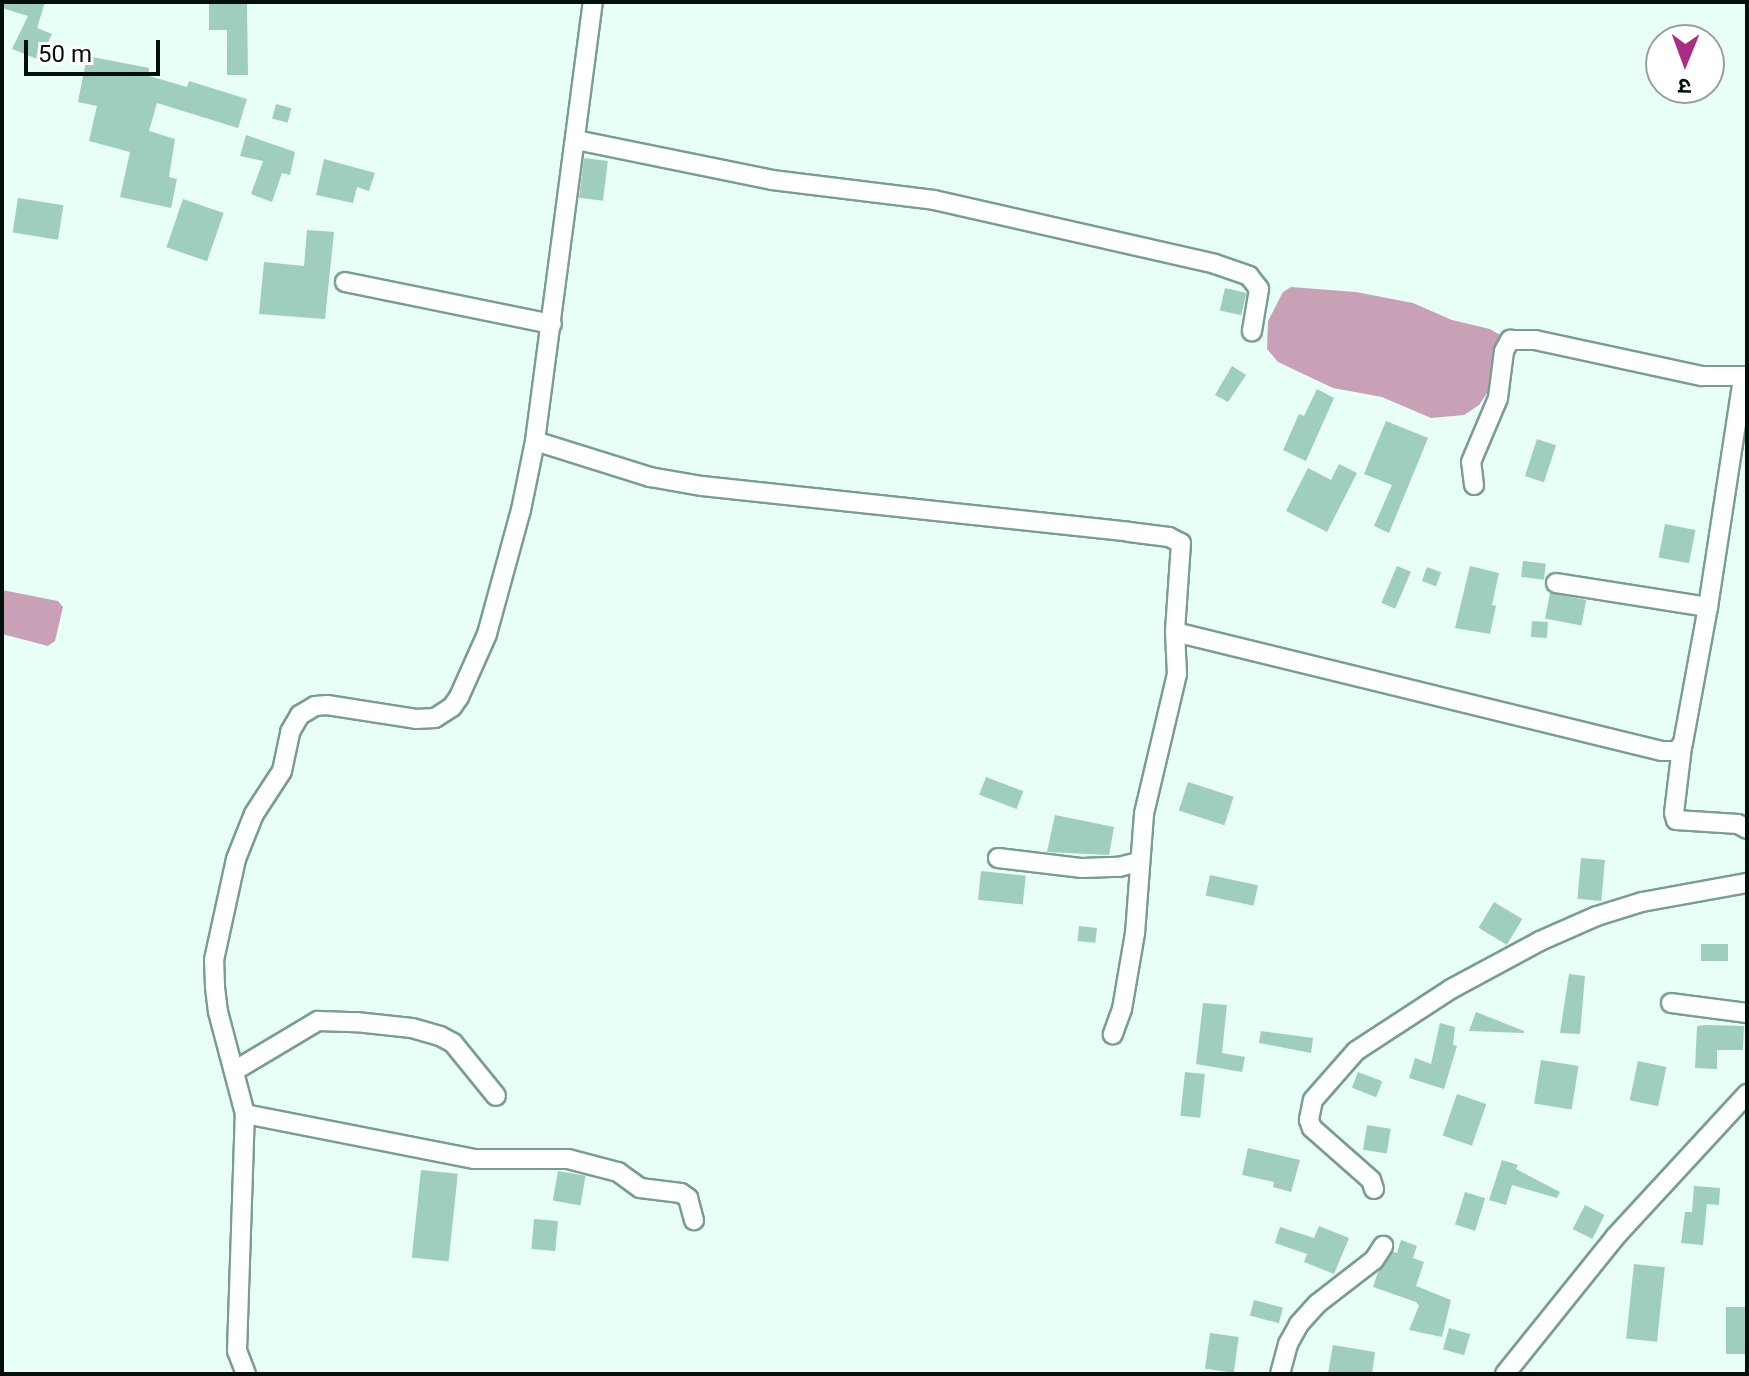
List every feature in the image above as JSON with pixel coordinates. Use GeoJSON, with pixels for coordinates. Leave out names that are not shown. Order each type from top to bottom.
{"type":"FeatureCollection","features":[{"type":"Feature","properties":{"kind":"street"},"geometry":{"type":"LineString","coordinates":[[246,1374],[237,1351],[245,1114],[218,1012],[214,960],[236,859],[254,814],[282,771],[295,721],[315,706],[345,707],[416,719],[435,718],[452,707],[487,634],[521,510],[535,441],[593,2]]}},
{"type":"Feature","properties":{"kind":"street"},"geometry":{"type":"LineString","coordinates":[[576,140],[772,180],[934,200],[1215,264],[1249,276],[1259,289],[1252,331]]}},
{"type":"Feature","properties":{"kind":"street"},"geometry":{"type":"LineString","coordinates":[[345,282],[552,324]]}},
{"type":"Feature","properties":{"kind":"street"},"geometry":{"type":"LineString","coordinates":[[1474,485],[1471,462],[1498,398],[1504,351],[1507,343],[1516,338],[1702,376],[1745,376],[1682,747],[1676,820],[1738,824],[1747,829]]}},
{"type":"Feature","properties":{"kind":"street"},"geometry":{"type":"LineString","coordinates":[[535,441],[650,477],[702,486],[1169,537],[1183,548],[1175,632],[1175,690],[1144,814],[1128,979],[1113,1034]]}},
{"type":"Feature","properties":{"kind":"street"},"geometry":{"type":"LineString","coordinates":[[1556,583],[1708,607]]}},
{"type":"Feature","properties":{"kind":"street"},"geometry":{"type":"LineString","coordinates":[[1175,632],[1662,751],[1673,752],[1682,747]]}},
{"type":"Feature","properties":{"kind":"street"},"geometry":{"type":"LineString","coordinates":[[998,858],[1082,868],[1119,867],[1138,862]]}},
{"type":"Feature","properties":{"kind":"street"},"geometry":{"type":"LineString","coordinates":[[1374,1189],[1371,1180],[1312,1128],[1309,1120],[1313,1100],[1356,1051],[1451,989],[1540,941],[1597,916],[1642,902],[1747,883]]}},
{"type":"Feature","properties":{"kind":"street"},"geometry":{"type":"LineString","coordinates":[[1671,1003],[1747,1013]]}},
{"type":"Feature","properties":{"kind":"street"},"geometry":{"type":"LineString","coordinates":[[234,1071],[304,1027],[318,1021],[344,1021],[412,1028],[440,1036],[453,1043],[496,1096]]}},
{"type":"Feature","properties":{"kind":"street"},"geometry":{"type":"LineString","coordinates":[[1505,1374],[1615,1237],[1747,1094]]}},
{"type":"Feature","properties":{"kind":"street"},"geometry":{"type":"LineString","coordinates":[[245,1114],[474,1159],[568,1159],[618,1172],[640,1188],[681,1193],[688,1198],[694,1220]]}},
{"type":"Feature","properties":{"kind":"street"},"geometry":{"type":"LineString","coordinates":[[1280,1374],[1288,1344],[1299,1324],[1317,1304],[1374,1260],[1383,1246]]}},
{"type":"Feature","properties":{"kind":"shaded area"},"geometry":{"type":"Polygon","coordinates":[[[1291,287],[1356,292],[1413,303],[1452,320],[1490,329],[1500,335],[1501,345],[1492,386],[1479,405],[1464,415],[1431,418],[1382,397],[1333,388],[1278,362],[1267,349],[1268,321],[1283,292],[1291,287]]]}},
{"type":"Feature","properties":{"kind":"shaded area"},"geometry":{"type":"Polygon","coordinates":[[[2,590],[58,601],[63,607],[55,641],[48,646],[2,634],[2,590]]]}},
{"type":"Feature","properties":{"kind":"building"},"geometry":{"type":"Polygon","coordinates":[[[2,2],[45,2],[37,28],[52,34],[40,60],[12,49],[28,16],[2,8],[2,2]]]}},
{"type":"Feature","properties":{"kind":"building"},"geometry":{"type":"Polygon","coordinates":[[[209,3],[247,4],[248,75],[227,75],[227,30],[209,30],[209,3]]]}},
{"type":"Feature","properties":{"kind":"building"},"geometry":{"type":"Polygon","coordinates":[[[87,56],[149,68],[149,76],[187,87],[189,81],[247,99],[238,128],[157,103],[149,131],[175,139],[169,177],[177,179],[171,208],[120,197],[130,152],[89,141],[97,106],[78,102],[87,56]]]}},
{"type":"Feature","properties":{"kind":"building"},"geometry":{"type":"Polygon","coordinates":[[[276,104],[291,108],[288,123],[272,118],[276,104]]]}},
{"type":"Feature","properties":{"kind":"building"},"geometry":{"type":"Polygon","coordinates":[[[246,135],[295,152],[290,175],[282,173],[272,202],[251,194],[263,161],[240,156],[246,135]]]}},
{"type":"Feature","properties":{"kind":"building"},"geometry":{"type":"Polygon","coordinates":[[[584,158],[608,161],[603,201],[579,198],[584,158]]]}},
{"type":"Feature","properties":{"kind":"building"},"geometry":{"type":"Polygon","coordinates":[[[324,159],[375,173],[369,191],[357,187],[353,203],[316,195],[324,159]]]}},
{"type":"Feature","properties":{"kind":"building"},"geometry":{"type":"Polygon","coordinates":[[[18,198],[63,205],[58,240],[13,233],[18,198]]]}},
{"type":"Feature","properties":{"kind":"building"},"geometry":{"type":"Polygon","coordinates":[[[183,199],[224,213],[207,261],[166,247],[183,199]]]}},
{"type":"Feature","properties":{"kind":"building"},"geometry":{"type":"Polygon","coordinates":[[[307,230],[334,232],[325,319],[259,314],[264,262],[304,266],[307,230]]]}},
{"type":"Feature","properties":{"kind":"building"},"geometry":{"type":"Polygon","coordinates":[[[1225,288],[1246,293],[1241,315],[1220,310],[1225,288]]]}},
{"type":"Feature","properties":{"kind":"building"},"geometry":{"type":"Polygon","coordinates":[[[1232,366],[1246,375],[1228,402],[1215,395],[1232,366]]]}},
{"type":"Feature","properties":{"kind":"building"},"geometry":{"type":"Polygon","coordinates":[[[1317,389],[1334,398],[1306,461],[1283,450],[1299,414],[1304,416],[1317,389]]]}},
{"type":"Feature","properties":{"kind":"building"},"geometry":{"type":"Polygon","coordinates":[[[1386,421],[1428,438],[1389,533],[1374,526],[1392,485],[1364,474],[1386,421]]]}},
{"type":"Feature","properties":{"kind":"building"},"geometry":{"type":"Polygon","coordinates":[[[1537,439],[1556,445],[1544,482],[1525,476],[1537,439]]]}},
{"type":"Feature","properties":{"kind":"building"},"geometry":{"type":"Polygon","coordinates":[[[1339,464],[1357,473],[1327,532],[1286,511],[1308,468],[1331,480],[1339,464]]]}},
{"type":"Feature","properties":{"kind":"building"},"geometry":{"type":"Polygon","coordinates":[[[1665,524],[1695,530],[1689,563],[1659,557],[1665,524]]]}},
{"type":"Feature","properties":{"kind":"building"},"geometry":{"type":"Polygon","coordinates":[[[1523,561],[1546,564],[1544,580],[1521,577],[1523,561]]]}},
{"type":"Feature","properties":{"kind":"building"},"geometry":{"type":"Polygon","coordinates":[[[1397,566],[1411,572],[1395,609],[1381,603],[1397,566]]]}},
{"type":"Feature","properties":{"kind":"building"},"geometry":{"type":"Polygon","coordinates":[[[1470,566],[1499,573],[1490,634],[1455,628],[1470,566]]]}},
{"type":"Feature","properties":{"kind":"building"},"geometry":{"type":"Polygon","coordinates":[[[1427,567],[1441,572],[1436,586],[1422,581],[1427,567]]]}},
{"type":"Feature","properties":{"kind":"building"},"geometry":{"type":"Polygon","coordinates":[[[1550,593],[1586,600],[1581,626],[1545,619],[1550,593]]]}},
{"type":"Feature","properties":{"kind":"building"},"geometry":{"type":"Polygon","coordinates":[[[1532,621],[1548,622],[1547,638],[1531,637],[1532,621]]]}},
{"type":"Feature","properties":{"kind":"building"},"geometry":{"type":"Polygon","coordinates":[[[986,777],[1023,791],[1017,809],[979,795],[986,777]]]}},
{"type":"Feature","properties":{"kind":"building"},"geometry":{"type":"Polygon","coordinates":[[[1188,782],[1234,797],[1224,825],[1179,811],[1188,782]]]}},
{"type":"Feature","properties":{"kind":"building"},"geometry":{"type":"Polygon","coordinates":[[[1055,815],[1114,827],[1109,855],[1047,852],[1055,815]]]}},
{"type":"Feature","properties":{"kind":"building"},"geometry":{"type":"Polygon","coordinates":[[[1581,858],[1605,860],[1601,901],[1577,899],[1581,858]]]}},
{"type":"Feature","properties":{"kind":"building"},"geometry":{"type":"Polygon","coordinates":[[[981,871],[1026,876],[1023,905],[978,900],[981,871]]]}},
{"type":"Feature","properties":{"kind":"building"},"geometry":{"type":"Polygon","coordinates":[[[1210,875],[1258,885],[1254,906],[1206,896],[1210,875]]]}},
{"type":"Feature","properties":{"kind":"building"},"geometry":{"type":"Polygon","coordinates":[[[1494,902],[1522,919],[1507,945],[1479,928],[1494,902]]]}},
{"type":"Feature","properties":{"kind":"building"},"geometry":{"type":"Polygon","coordinates":[[[1079,926],[1097,928],[1095,943],[1077,941],[1079,926]]]}},
{"type":"Feature","properties":{"kind":"building"},"geometry":{"type":"Polygon","coordinates":[[[1701,944],[1728,944],[1728,961],[1701,961],[1701,944]]]}},
{"type":"Feature","properties":{"kind":"building"},"geometry":{"type":"Polygon","coordinates":[[[1569,974],[1585,976],[1580,1034],[1560,1033],[1569,974]]]}},
{"type":"Feature","properties":{"kind":"building"},"geometry":{"type":"Polygon","coordinates":[[[1203,1003],[1227,1005],[1222,1053],[1245,1057],[1242,1072],[1196,1064],[1203,1003]]]}},
{"type":"Feature","properties":{"kind":"building"},"geometry":{"type":"Polygon","coordinates":[[[1476,1012],[1524,1031],[1524,1033],[1469,1031],[1476,1012]]]}},
{"type":"Feature","properties":{"kind":"building"},"geometry":{"type":"Polygon","coordinates":[[[1440,1023],[1455,1027],[1453,1045],[1457,1046],[1444,1089],[1409,1078],[1415,1058],[1431,1064],[1440,1023]]]}},
{"type":"Feature","properties":{"kind":"building"},"geometry":{"type":"Polygon","coordinates":[[[1697,1026],[1744,1026],[1743,1050],[1717,1050],[1717,1069],[1695,1068],[1697,1026]]]}},
{"type":"Feature","properties":{"kind":"building"},"geometry":{"type":"Polygon","coordinates":[[[1261,1031],[1313,1038],[1311,1053],[1259,1043],[1261,1031]]]}},
{"type":"Feature","properties":{"kind":"building"},"geometry":{"type":"Polygon","coordinates":[[[1541,1060],[1579,1066],[1572,1109],[1534,1103],[1541,1060]]]}},
{"type":"Feature","properties":{"kind":"building"},"geometry":{"type":"Polygon","coordinates":[[[1638,1061],[1666,1067],[1658,1106],[1630,1100],[1638,1061]]]}},
{"type":"Feature","properties":{"kind":"building"},"geometry":{"type":"Polygon","coordinates":[[[1185,1072],[1205,1074],[1200,1118],[1180,1116],[1185,1072]]]}},
{"type":"Feature","properties":{"kind":"building"},"geometry":{"type":"Polygon","coordinates":[[[1358,1072],[1382,1081],[1376,1097],[1352,1088],[1358,1072]]]}},
{"type":"Feature","properties":{"kind":"building"},"geometry":{"type":"Polygon","coordinates":[[[1457,1094],[1486,1104],[1472,1146],[1443,1136],[1457,1094]]]}},
{"type":"Feature","properties":{"kind":"building"},"geometry":{"type":"Polygon","coordinates":[[[1367,1125],[1391,1129],[1387,1153],[1363,1150],[1367,1125]]]}},
{"type":"Feature","properties":{"kind":"building"},"geometry":{"type":"Polygon","coordinates":[[[1248,1148],[1300,1160],[1291,1192],[1273,1187],[1274,1182],[1242,1175],[1248,1148]]]}},
{"type":"Feature","properties":{"kind":"building"},"geometry":{"type":"Polygon","coordinates":[[[1502,1160],[1518,1165],[1516,1169],[1560,1192],[1557,1198],[1512,1185],[1506,1205],[1489,1200],[1502,1160]]]}},
{"type":"Feature","properties":{"kind":"building"},"geometry":{"type":"Polygon","coordinates":[[[421,1170],[458,1174],[449,1261],[412,1258],[421,1170]]]}},
{"type":"Feature","properties":{"kind":"building"},"geometry":{"type":"Polygon","coordinates":[[[558,1171],[586,1176],[580,1205],[553,1201],[558,1171]]]}},
{"type":"Feature","properties":{"kind":"building"},"geometry":{"type":"Polygon","coordinates":[[[1694,1186],[1720,1188],[1719,1205],[1707,1204],[1703,1245],[1681,1243],[1685,1212],[1692,1212],[1694,1186]]]}},
{"type":"Feature","properties":{"kind":"building"},"geometry":{"type":"Polygon","coordinates":[[[1465,1192],[1485,1198],[1475,1231],[1455,1225],[1465,1192]]]}},
{"type":"Feature","properties":{"kind":"building"},"geometry":{"type":"Polygon","coordinates":[[[1585,1205],[1605,1215],[1592,1239],[1573,1229],[1585,1205]]]}},
{"type":"Feature","properties":{"kind":"building"},"geometry":{"type":"Polygon","coordinates":[[[534,1219],[558,1221],[555,1251],[531,1249],[534,1219]]]}},
{"type":"Feature","properties":{"kind":"building"},"geometry":{"type":"Polygon","coordinates":[[[1319,1226],[1349,1238],[1334,1274],[1304,1262],[1307,1254],[1275,1243],[1280,1227],[1314,1238],[1319,1226]]]}},
{"type":"Feature","properties":{"kind":"building"},"geometry":{"type":"Polygon","coordinates":[[[1401,1240],[1417,1246],[1413,1258],[1424,1262],[1416,1286],[1451,1300],[1442,1337],[1409,1330],[1419,1306],[1416,1302],[1373,1287],[1378,1272],[1393,1252],[1397,1253],[1401,1240]]]}},
{"type":"Feature","properties":{"kind":"building"},"geometry":{"type":"Polygon","coordinates":[[[1634,1264],[1665,1267],[1657,1342],[1626,1339],[1634,1264]]]}},
{"type":"Feature","properties":{"kind":"building"},"geometry":{"type":"Polygon","coordinates":[[[1254,1300],[1283,1308],[1279,1323],[1250,1315],[1254,1300]]]}},
{"type":"Feature","properties":{"kind":"building"},"geometry":{"type":"Polygon","coordinates":[[[1726,1307],[1747,1307],[1747,1354],[1726,1354],[1726,1307]]]}},
{"type":"Feature","properties":{"kind":"building"},"geometry":{"type":"Polygon","coordinates":[[[1449,1328],[1470,1334],[1464,1355],[1443,1349],[1449,1328]]]}},
{"type":"Feature","properties":{"kind":"building"},"geometry":{"type":"Polygon","coordinates":[[[1210,1333],[1239,1337],[1234,1373],[1205,1369],[1210,1333]]]}},
{"type":"Feature","properties":{"kind":"building"},"geometry":{"type":"Polygon","coordinates":[[[1333,1345],[1375,1352],[1372,1374],[1328,1374],[1333,1345]]]}}]}
